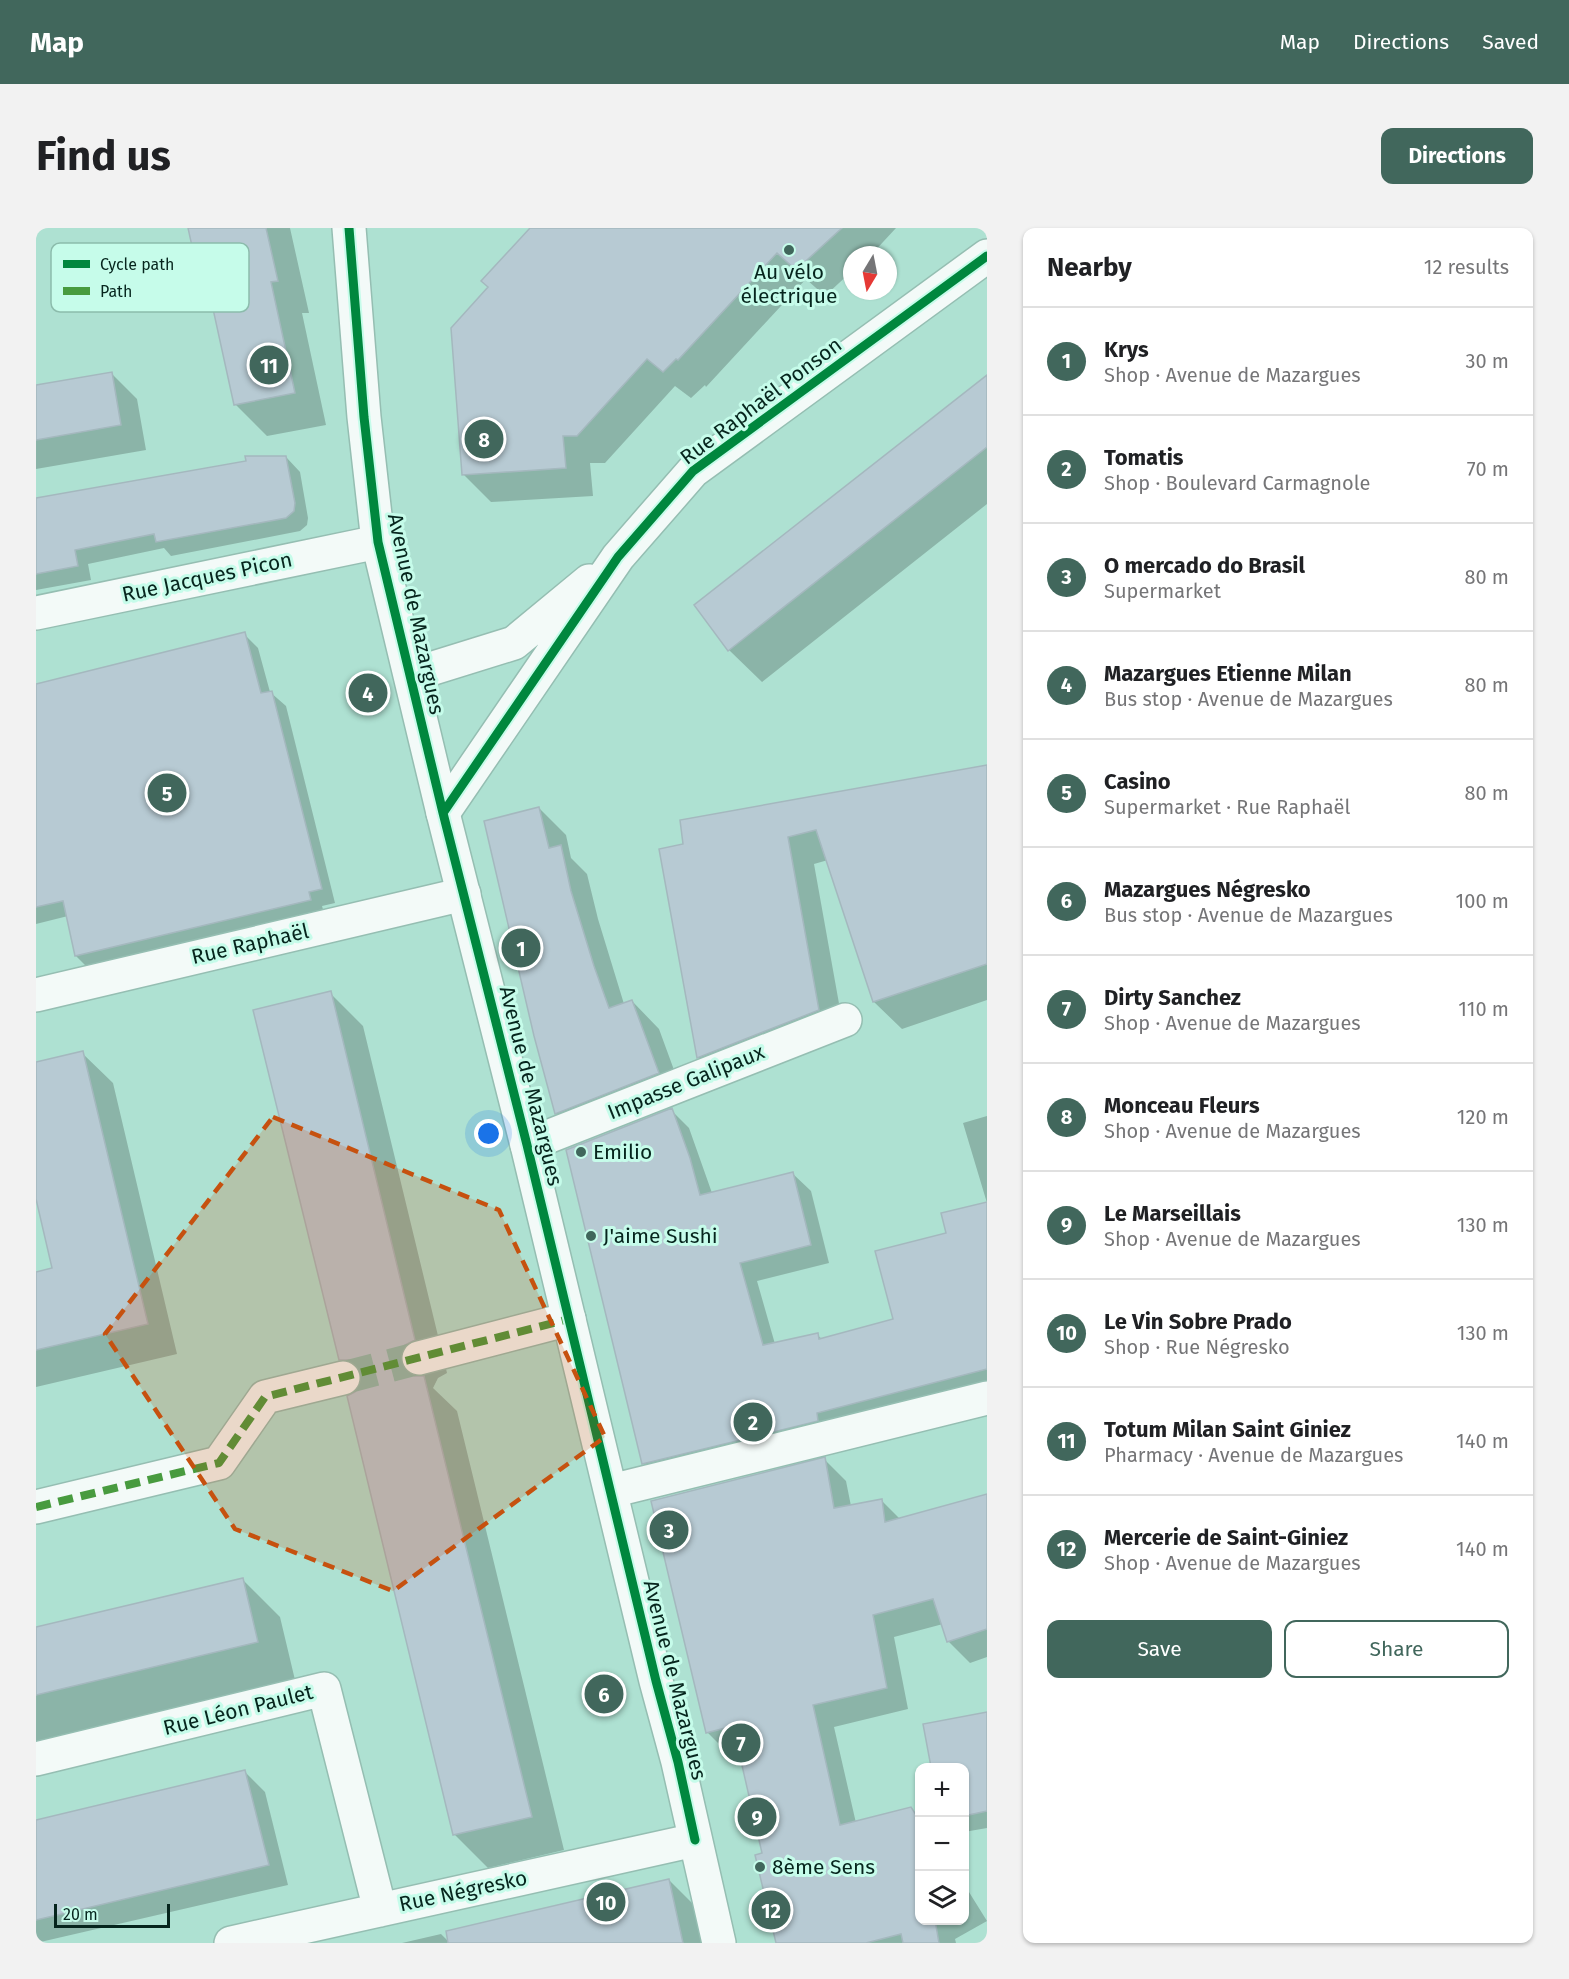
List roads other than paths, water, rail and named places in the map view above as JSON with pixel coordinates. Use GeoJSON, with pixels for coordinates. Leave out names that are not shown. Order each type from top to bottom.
{"type":"FeatureCollection","features":[{"type":"Feature","properties":{"kind":"street","name":"Avenue de Mazargues"},"geometry":{"type":"LineString","coordinates":[[349,228],[364,417],[378,542],[656,1681],[678,1762],[719,1943]]}},
{"type":"Feature","properties":{"kind":"street","name":"Rue Raphaël Ponson"},"geometry":{"type":"LineString","coordinates":[[443,813],[618,557],[693,471],[987,256]]}},
{"type":"Feature","properties":{"kind":"street","name":"Rue Jacques Picon"},"geometry":{"type":"LineString","coordinates":[[36,613],[378,542]]}},
{"type":"Feature","properties":{"kind":"street","name":"Rue Raphaël Ponson"},"geometry":{"type":"LineString","coordinates":[[411,675],[514,643],[618,557]]}},
{"type":"Feature","properties":{"kind":"street"},"geometry":{"type":"LineString","coordinates":[[514,643],[541,671]]}},
{"type":"Feature","properties":{"kind":"street","name":"Rue Raphaël"},"geometry":{"type":"LineString","coordinates":[[36,994],[464,894]]}},
{"type":"Feature","properties":{"kind":"street","name":"Impasse Galipaux"},"geometry":{"type":"LineString","coordinates":[[527,1145],[845,1020]]}},
{"type":"Feature","properties":{"kind":"street"},"geometry":{"type":"LineString","coordinates":[[419,1358],[569,1318]]}},
{"type":"Feature","properties":{"kind":"street"},"geometry":{"type":"LineString","coordinates":[[36,1507],[219,1463],[265,1397],[343,1378]]}},
{"type":"Feature","properties":{"kind":"street"},"geometry":{"type":"LineString","coordinates":[[611,1491],[987,1398]]}},
{"type":"Feature","properties":{"kind":"street","name":"Rue Léon Paulet"},"geometry":{"type":"LineString","coordinates":[[36,1759],[324,1689],[380,1910]]}},
{"type":"Feature","properties":{"kind":"street","name":"Rue Négresko"},"geometry":{"type":"LineString","coordinates":[[231,1943],[695,1840]]}},
{"type":"Feature","properties":{"kind":"tunnel"},"geometry":{"type":"LineString","coordinates":[[343,1378],[419,1358]]}},
{"type":"Feature","properties":{"kind":"place","name":"Au vélo électrique"},"geometry":{"type":"Point","coordinates":[789,250]}},
{"type":"Feature","properties":{"kind":"place","name":"Totum Milan Saint Giniez"},"geometry":{"type":"Point","coordinates":[269,365]}},
{"type":"Feature","properties":{"kind":"place","name":"Monceau Fleurs"},"geometry":{"type":"Point","coordinates":[484,439]}},
{"type":"Feature","properties":{"kind":"place","name":"Mazargues Etienne Milan"},"geometry":{"type":"Point","coordinates":[368,693]}},
{"type":"Feature","properties":{"kind":"place","name":"Casino"},"geometry":{"type":"Point","coordinates":[167,793]}},
{"type":"Feature","properties":{"kind":"place","name":"Krys"},"geometry":{"type":"Point","coordinates":[521,948]}},
{"type":"Feature","properties":{"kind":"place","name":"Emilio"},"geometry":{"type":"Point","coordinates":[581,1152]}},
{"type":"Feature","properties":{"kind":"place","name":"J'aime Sushi"},"geometry":{"type":"Point","coordinates":[591,1236]}},
{"type":"Feature","properties":{"kind":"place","name":"Tomatis"},"geometry":{"type":"Point","coordinates":[753,1422]}},
{"type":"Feature","properties":{"kind":"place","name":"O mercado do Brasil"},"geometry":{"type":"Point","coordinates":[669,1530]}},
{"type":"Feature","properties":{"kind":"place","name":"Mazargues Négresko"},"geometry":{"type":"Point","coordinates":[604,1694]}},
{"type":"Feature","properties":{"kind":"place","name":"Dirty Sanchez"},"geometry":{"type":"Point","coordinates":[741,1743]}},
{"type":"Feature","properties":{"kind":"place","name":"Le Marseillais"},"geometry":{"type":"Point","coordinates":[757,1817]}},
{"type":"Feature","properties":{"kind":"place","name":"8ème Sens"},"geometry":{"type":"Point","coordinates":[760,1867]}},
{"type":"Feature","properties":{"kind":"place","name":"Le Vin Sobre Prado"},"geometry":{"type":"Point","coordinates":[606,1902]}},
{"type":"Feature","properties":{"kind":"place","name":"Mercerie de Saint-Giniez"},"geometry":{"type":"Point","coordinates":[771,1910]}}]}
